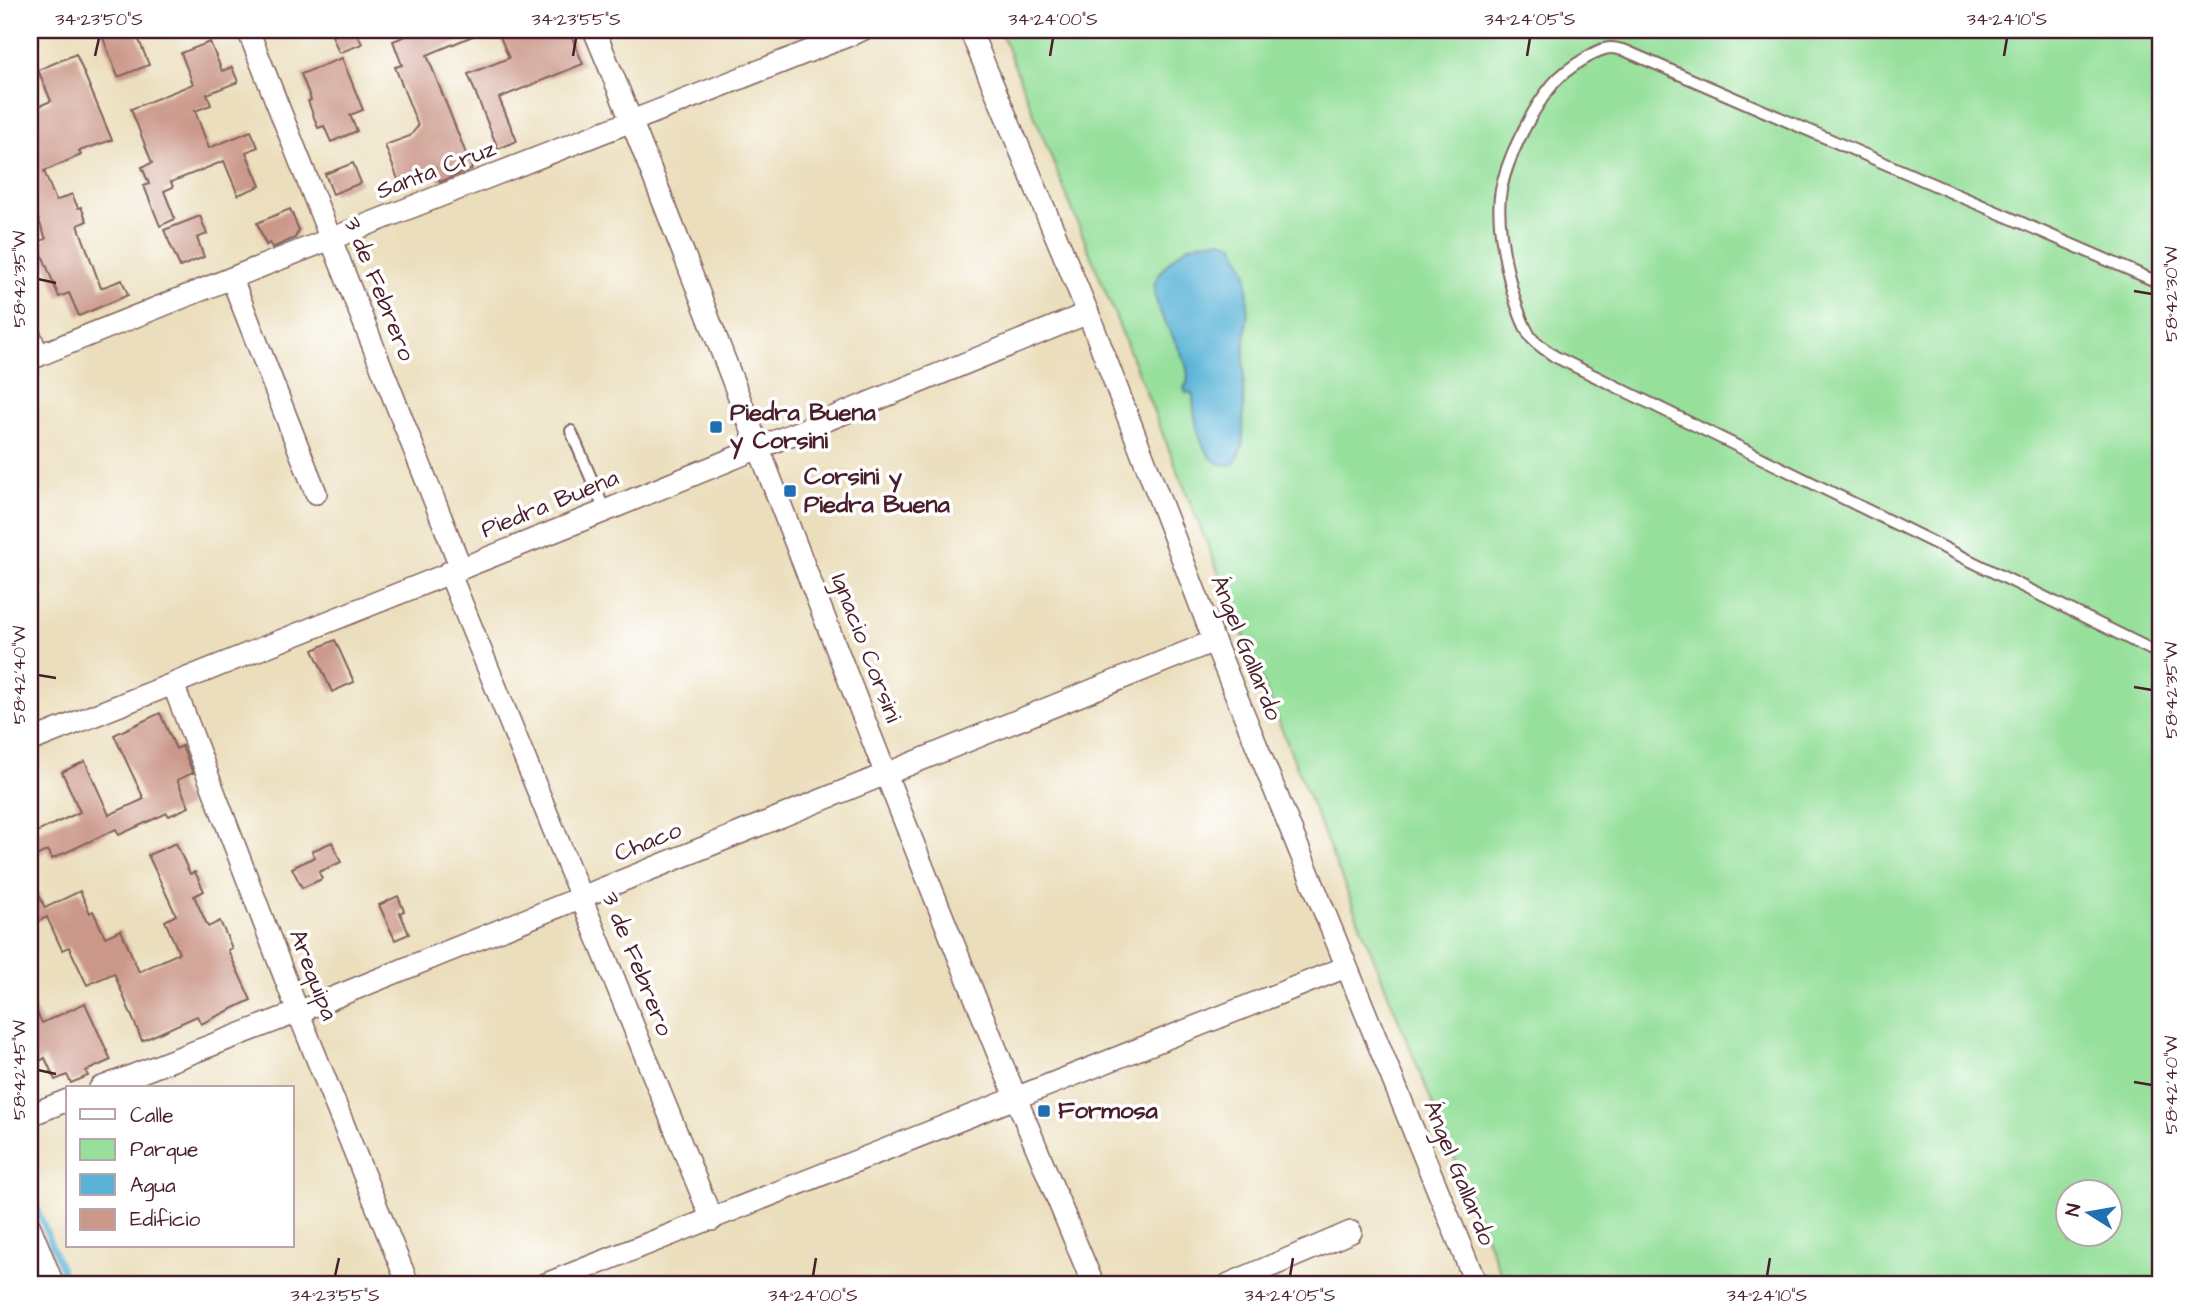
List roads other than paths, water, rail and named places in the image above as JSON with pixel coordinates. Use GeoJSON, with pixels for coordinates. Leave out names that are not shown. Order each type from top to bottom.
{"type":"FeatureCollection","features":[{"type":"Feature","properties":{"kind":"street","name":"3 de Febrero"},"geometry":{"type":"LineString","coordinates":[[248,30],[581,896],[712,1220]]}},
{"type":"Feature","properties":{"kind":"street","name":"Ignacio Corsini"},"geometry":{"type":"LineString","coordinates":[[594,30],[633,122],[1015,1099],[1093,1284]]}},
{"type":"Feature","properties":{"kind":"street","name":"Santa Cruz"},"geometry":{"type":"LineString","coordinates":[[34,357],[862,30]]}},
{"type":"Feature","properties":{"kind":"street","name":"Ángel Gallardo"},"geometry":{"type":"LineString","coordinates":[[970,30],[1088,313],[1214,640],[1476,1284]]}},
{"type":"Feature","properties":{"kind":"street"},"geometry":{"type":"LineString","coordinates":[[232,279],[316,493]]}},
{"type":"Feature","properties":{"kind":"street","name":"Piedra Buena"},"geometry":{"type":"LineString","coordinates":[[30,741],[605,511],[1088,313]]}},
{"type":"Feature","properties":{"kind":"street"},"geometry":{"type":"LineString","coordinates":[[30,335],[34,357]]}},
{"type":"Feature","properties":{"kind":"street","name":"Chaco"},"geometry":{"type":"LineString","coordinates":[[105,1086],[298,1012],[1214,640]]}},
{"type":"Feature","properties":{"kind":"street","name":"Arequipa"},"geometry":{"type":"LineString","coordinates":[[173,684],[298,1012],[408,1284]]}},
{"type":"Feature","properties":{"kind":"street"},"geometry":{"type":"LineString","coordinates":[[546,1284],[1346,967]]}},
{"type":"Feature","properties":{"kind":"street"},"geometry":{"type":"LineString","coordinates":[[30,1115],[66,1101]]}},
{"type":"Feature","properties":{"kind":"street"},"geometry":{"type":"LineString","coordinates":[[30,1227],[53,1284]]}},
{"type":"Feature","properties":{"kind":"street"},"geometry":{"type":"LineString","coordinates":[[1229,1284],[1351,1232]]}},
{"type":"Feature","properties":{"kind":"lane"},"geometry":{"type":"LineString","coordinates":[[2160,283],[1639,57],[1611,48],[1597,51],[1553,84],[1510,158],[1501,191],[1500,216],[1510,276],[1520,313],[1531,339],[1554,356],[2160,654]]}},
{"type":"Feature","properties":{"kind":"lane"},"geometry":{"type":"LineString","coordinates":[[571,431],[605,511]]}},
{"type":"Feature","properties":{"kind":"water"},"geometry":{"type":"Polygon","coordinates":[[[1223,240],[1234,245],[1247,273],[1248,309],[1244,352],[1243,445],[1235,463],[1224,464],[1215,461],[1207,453],[1202,442],[1195,417],[1193,395],[1186,393],[1184,388],[1188,379],[1186,367],[1155,295],[1155,283],[1159,274],[1182,250],[1199,243],[1223,240]]]}},
{"type":"Feature","properties":{"kind":"waterway"},"geometry":{"type":"LineString","coordinates":[[30,1190],[67,1284]]}},
{"type":"Feature","properties":{"kind":"place","name":"Piedra Buena y Corsini"},"geometry":{"type":"Point","coordinates":[716,427]}},
{"type":"Feature","properties":{"kind":"place","name":"Corsini y Piedra Buena"},"geometry":{"type":"Point","coordinates":[790,491]}},
{"type":"Feature","properties":{"kind":"place","name":"Formosa"},"geometry":{"type":"Point","coordinates":[1044,1111]}}]}
